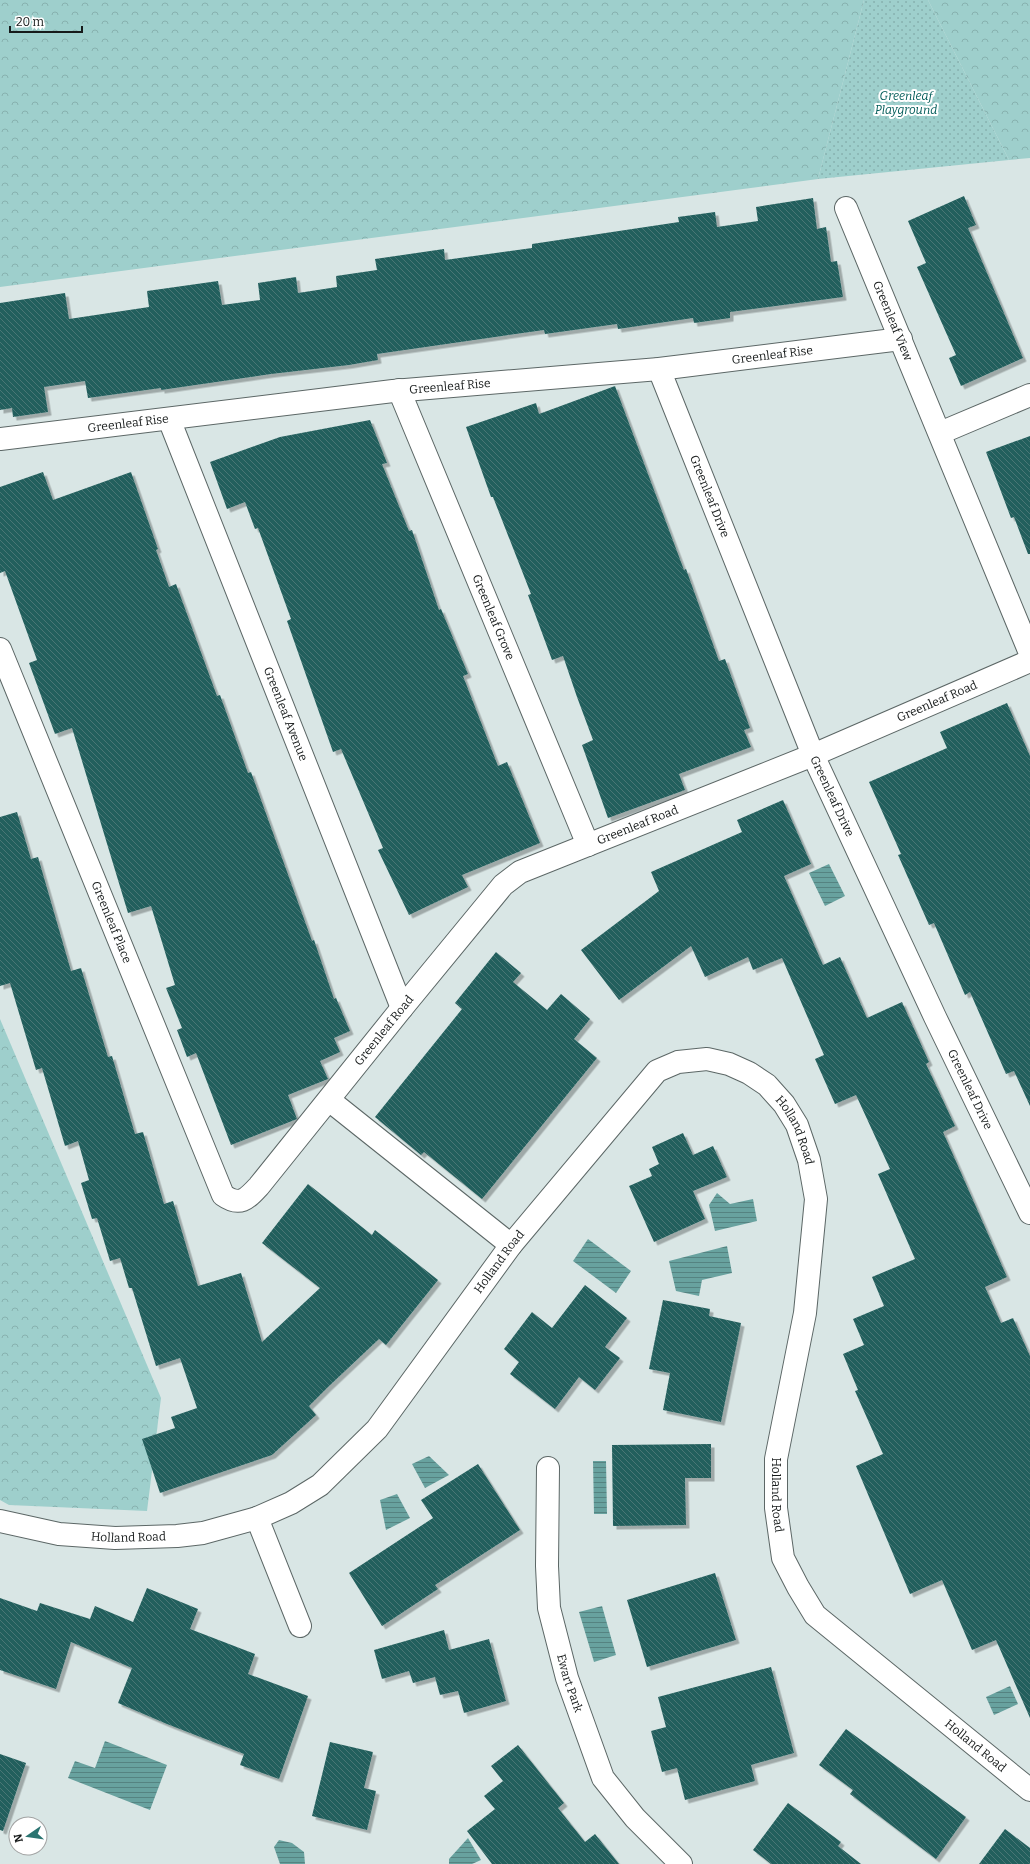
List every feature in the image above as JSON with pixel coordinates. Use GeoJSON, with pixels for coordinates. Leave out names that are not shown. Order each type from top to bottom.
{"type":"FeatureCollection","features":[{"type":"Feature","properties":{"kind":"street","name":"Greenleaf View"},"geometry":{"type":"LineString","coordinates":[[846,208],[1030,653]]}},
{"type":"Feature","properties":{"kind":"street","name":"Greenleaf Rise"},"geometry":{"type":"LineString","coordinates":[[0,438],[169,419],[400,390],[658,369],[901,339]]}},
{"type":"Feature","properties":{"kind":"street","name":"Greenleaf Drive"},"geometry":{"type":"LineString","coordinates":[[658,369],[813,756],[935,1017],[1030,1213]]}},
{"type":"Feature","properties":{"kind":"street","name":"Greenleaf Grove"},"geometry":{"type":"LineString","coordinates":[[400,390],[588,845]]}},
{"type":"Feature","properties":{"kind":"street"},"geometry":{"type":"LineString","coordinates":[[940,433],[1030,395]]}},
{"type":"Feature","properties":{"kind":"street","name":"Greenleaf Avenue"},"geometry":{"type":"LineString","coordinates":[[169,419],[402,1008]]}},
{"type":"Feature","properties":{"kind":"street","name":"Greenleaf Place"},"geometry":{"type":"LineString","coordinates":[[0,649],[224,1194]]}},
{"type":"Feature","properties":{"kind":"street","name":"Greenleaf Road"},"geometry":{"type":"LineString","coordinates":[[224,1194],[230,1200],[240,1202],[249,1197],[503,885],[520,872],[813,756],[1030,661]]}},
{"type":"Feature","properties":{"kind":"street","name":"Holland Road"},"geometry":{"type":"LineString","coordinates":[[0,1521],[59,1534],[115,1538],[177,1536],[203,1533],[257,1518],[291,1503],[320,1485],[377,1429],[511,1245],[657,1071],[678,1062],[707,1059],[729,1064],[749,1073],[767,1085],[784,1104],[797,1125],[809,1160],[816,1199],[805,1313],[776,1459],[776,1508],[783,1558],[815,1615],[1030,1790]]}},
{"type":"Feature","properties":{"kind":"street"},"geometry":{"type":"LineString","coordinates":[[329,1100],[511,1245]]}},
{"type":"Feature","properties":{"kind":"street","name":"Ewart Park"},"geometry":{"type":"LineString","coordinates":[[548,1468],[547,1566],[549,1608],[567,1678],[603,1778],[635,1818],[681,1864]]}},
{"type":"Feature","properties":{"kind":"street"},"geometry":{"type":"LineString","coordinates":[[257,1518],[300,1626]]}},
{"type":"Feature","properties":{"kind":"green space"},"geometry":{"type":"Polygon","coordinates":[[[0,0],[864,0],[818,179],[0,287],[0,0]]]}},
{"type":"Feature","properties":{"kind":"green space","name":"Greenleaf Playground"},"geometry":{"type":"Polygon","coordinates":[[[864,0],[928,0],[1009,160],[818,179],[864,0]]]}},
{"type":"Feature","properties":{"kind":"green space"},"geometry":{"type":"Polygon","coordinates":[[[928,0],[1030,0],[1030,158],[1009,160],[928,0]]]}},
{"type":"Feature","properties":{"kind":"green space"},"geometry":{"type":"Polygon","coordinates":[[[0,1019],[161,1398],[147,1511],[9,1505],[0,1500],[0,1019]]]}},
{"type":"Feature","properties":{"kind":"shaded area"},"geometry":{"type":"Polygon","coordinates":[[[829,864],[845,896],[825,906],[809,873],[829,864]]]}},
{"type":"Feature","properties":{"kind":"shaded area"},"geometry":{"type":"Polygon","coordinates":[[[717,1193],[730,1204],[753,1199],[757,1221],[715,1231],[709,1205],[717,1193]]]}},
{"type":"Feature","properties":{"kind":"shaded area"},"geometry":{"type":"Polygon","coordinates":[[[588,1239],[631,1271],[616,1293],[573,1261],[588,1239]]]}},
{"type":"Feature","properties":{"kind":"shaded area"},"geometry":{"type":"Polygon","coordinates":[[[727,1246],[732,1273],[702,1280],[699,1296],[676,1291],[669,1261],[727,1246]]]}},
{"type":"Feature","properties":{"kind":"shaded area"},"geometry":{"type":"Polygon","coordinates":[[[429,1456],[449,1475],[425,1488],[412,1464],[429,1456]]]}},
{"type":"Feature","properties":{"kind":"shaded area"},"geometry":{"type":"Polygon","coordinates":[[[593,1461],[606,1461],[607,1514],[594,1514],[593,1461]]]}},
{"type":"Feature","properties":{"kind":"shaded area"},"geometry":{"type":"Polygon","coordinates":[[[397,1494],[410,1518],[386,1530],[380,1500],[397,1494]]]}},
{"type":"Feature","properties":{"kind":"shaded area"},"geometry":{"type":"Polygon","coordinates":[[[602,1606],[616,1655],[594,1662],[579,1612],[602,1606]]]}},
{"type":"Feature","properties":{"kind":"shaded area"},"geometry":{"type":"Polygon","coordinates":[[[1010,1686],[1018,1704],[994,1715],[986,1697],[1010,1686]]]}},
{"type":"Feature","properties":{"kind":"shaded area"},"geometry":{"type":"Polygon","coordinates":[[[105,1741],[167,1765],[150,1810],[68,1778],[75,1761],[95,1768],[105,1741]]]}},
{"type":"Feature","properties":{"kind":"shaded area"},"geometry":{"type":"Polygon","coordinates":[[[468,1838],[481,1860],[472,1864],[449,1864],[449,1859],[468,1838]]]}},
{"type":"Feature","properties":{"kind":"shaded area"},"geometry":{"type":"Polygon","coordinates":[[[279,1840],[292,1843],[304,1852],[305,1864],[280,1864],[274,1847],[279,1840]]]}},
{"type":"Feature","properties":{"kind":"building"},"geometry":{"type":"Polygon","coordinates":[[[964,196],[976,225],[968,228],[1023,358],[961,386],[949,358],[956,355],[917,267],[926,263],[908,221],[964,196]]]}},
{"type":"Feature","properties":{"kind":"building"},"geometry":{"type":"Polygon","coordinates":[[[813,198],[817,229],[826,227],[831,262],[837,261],[843,297],[730,312],[730,318],[694,323],[693,318],[618,329],[617,324],[545,334],[544,330],[377,354],[378,360],[349,365],[271,374],[161,390],[161,388],[88,398],[85,381],[44,387],[48,412],[13,417],[12,408],[0,410],[0,303],[65,293],[69,319],[149,307],[147,291],[218,281],[222,305],[260,300],[258,283],[296,277],[298,293],[337,287],[336,276],[377,270],[375,259],[444,249],[445,260],[532,248],[532,244],[679,222],[678,217],[715,212],[717,227],[758,221],[756,207],[813,198]]]}},
{"type":"Feature","properties":{"kind":"building"},"geometry":{"type":"Polygon","coordinates":[[[615,386],[684,570],[686,569],[719,661],[725,659],[750,728],[744,730],[751,747],[679,774],[685,790],[608,818],[582,745],[593,740],[563,656],[552,660],[528,595],[531,594],[493,497],[491,497],[466,427],[536,403],[539,414],[615,386]]]}},
{"type":"Feature","properties":{"kind":"building"},"geometry":{"type":"Polygon","coordinates":[[[370,420],[387,463],[382,464],[409,531],[412,530],[439,610],[441,609],[468,674],[463,676],[498,766],[507,762],[540,843],[462,875],[468,887],[409,915],[378,850],[383,848],[341,749],[333,752],[287,621],[291,619],[258,528],[255,529],[245,502],[227,509],[210,462],[280,437],[370,420]]]}},
{"type":"Feature","properties":{"kind":"building"},"geometry":{"type":"Polygon","coordinates":[[[1030,436],[1030,554],[1028,554],[1014,517],[1011,518],[986,452],[1030,436]]]}},
{"type":"Feature","properties":{"kind":"building"},"geometry":{"type":"Polygon","coordinates":[[[43,472],[53,500],[131,472],[158,549],[156,550],[169,587],[176,584],[217,696],[220,695],[248,773],[251,772],[312,941],[314,940],[334,999],[336,998],[350,1031],[334,1038],[340,1052],[320,1061],[328,1079],[288,1095],[297,1119],[231,1145],[196,1053],[187,1057],[177,1030],[182,1028],[166,988],[175,985],[151,906],[128,913],[72,728],[55,734],[29,663],[37,660],[5,571],[0,573],[0,487],[43,472]]]}},
{"type":"Feature","properties":{"kind":"building"},"geometry":{"type":"Polygon","coordinates":[[[1007,703],[1030,756],[1030,1106],[1014,1071],[1006,1074],[970,992],[965,995],[934,923],[929,925],[898,855],[901,854],[869,782],[947,748],[940,732],[1007,703]]]}},
{"type":"Feature","properties":{"kind":"building"},"geometry":{"type":"Polygon","coordinates":[[[783,800],[811,864],[784,876],[823,965],[840,957],[867,1018],[902,1002],[929,1062],[926,1064],[955,1126],[943,1132],[1007,1277],[985,1287],[1001,1323],[1013,1318],[1030,1356],[1030,1718],[996,1640],[972,1650],[942,1580],[910,1594],[856,1466],[883,1454],[855,1391],[858,1390],[843,1354],[864,1345],[853,1319],[884,1306],[872,1277],[915,1259],[878,1174],[890,1169],[856,1095],[835,1104],[815,1059],[824,1055],[782,958],[753,970],[748,957],[705,977],[691,946],[619,1000],[581,950],[659,891],[651,872],[742,832],[737,820],[783,800]]]}},
{"type":"Feature","properties":{"kind":"building"},"geometry":{"type":"Polygon","coordinates":[[[17,812],[31,859],[38,857],[71,971],[81,968],[108,1057],[112,1056],[135,1134],[143,1132],[164,1204],[173,1201],[198,1286],[241,1273],[262,1342],[320,1288],[262,1243],[308,1184],[372,1235],[375,1230],[438,1280],[386,1345],[379,1339],[328,1387],[309,1406],[316,1415],[272,1455],[160,1493],[142,1439],[175,1428],[171,1417],[197,1408],[180,1358],[156,1366],[132,1288],[129,1288],[120,1258],[110,1261],[97,1218],[92,1219],[81,1183],[89,1180],[78,1141],[65,1146],[42,1068],[36,1070],[10,983],[0,986],[0,817],[17,812]]]}},
{"type":"Feature","properties":{"kind":"building"},"geometry":{"type":"Polygon","coordinates":[[[496,952],[521,973],[513,982],[547,1010],[561,994],[590,1019],[574,1039],[597,1058],[482,1199],[424,1152],[421,1155],[375,1117],[462,1009],[455,1003],[496,952]]]}},
{"type":"Feature","properties":{"kind":"building"},"geometry":{"type":"Polygon","coordinates":[[[683,1133],[693,1155],[713,1146],[727,1177],[693,1191],[705,1219],[654,1242],[629,1186],[652,1176],[649,1169],[659,1164],[652,1147],[683,1133]]]}},
{"type":"Feature","properties":{"kind":"building"},"geometry":{"type":"Polygon","coordinates":[[[585,1285],[627,1318],[605,1347],[620,1358],[595,1390],[579,1377],[555,1409],[510,1374],[519,1362],[504,1349],[532,1312],[552,1328],[585,1285]]]}},
{"type":"Feature","properties":{"kind":"building"},"geometry":{"type":"Polygon","coordinates":[[[663,1300],[710,1309],[709,1316],[741,1323],[721,1422],[663,1410],[670,1373],[649,1369],[663,1300]]]}},
{"type":"Feature","properties":{"kind":"building"},"geometry":{"type":"Polygon","coordinates":[[[711,1444],[711,1478],[685,1478],[686,1525],[613,1526],[612,1445],[711,1444]]]}},
{"type":"Feature","properties":{"kind":"building"},"geometry":{"type":"Polygon","coordinates":[[[478,1464],[520,1530],[435,1585],[438,1589],[382,1626],[349,1573],[433,1518],[421,1500],[478,1464]]]}},
{"type":"Feature","properties":{"kind":"building"},"geometry":{"type":"Polygon","coordinates":[[[715,1573],[736,1640],[647,1667],[627,1600],[715,1573]]]}},
{"type":"Feature","properties":{"kind":"building"},"geometry":{"type":"Polygon","coordinates":[[[147,1588],[198,1609],[190,1629],[255,1654],[248,1674],[308,1696],[279,1779],[240,1765],[244,1754],[118,1703],[132,1668],[71,1642],[56,1689],[0,1670],[0,1598],[37,1611],[40,1603],[90,1619],[95,1606],[133,1622],[147,1588]]]}},
{"type":"Feature","properties":{"kind":"building"},"geometry":{"type":"Polygon","coordinates":[[[444,1630],[449,1650],[489,1639],[506,1701],[464,1713],[458,1691],[440,1695],[435,1677],[413,1683],[409,1671],[382,1679],[374,1650],[444,1630]]]}},
{"type":"Feature","properties":{"kind":"building"},"geometry":{"type":"Polygon","coordinates":[[[771,1667],[794,1753],[751,1765],[755,1781],[685,1800],[677,1768],[662,1772],[651,1731],[666,1727],[658,1697],[771,1667]]]}},
{"type":"Feature","properties":{"kind":"building"},"geometry":{"type":"Polygon","coordinates":[[[846,1729],[966,1817],[936,1859],[850,1794],[853,1790],[819,1765],[846,1729]]]}},
{"type":"Feature","properties":{"kind":"building"},"geometry":{"type":"Polygon","coordinates":[[[330,1742],[373,1752],[364,1788],[376,1791],[367,1830],[312,1816],[330,1742]]]}},
{"type":"Feature","properties":{"kind":"building"},"geometry":{"type":"Polygon","coordinates":[[[518,1745],[564,1803],[558,1808],[585,1842],[595,1834],[619,1864],[492,1864],[467,1831],[495,1809],[484,1796],[503,1781],[491,1766],[518,1745]]]}},
{"type":"Feature","properties":{"kind":"building"},"geometry":{"type":"Polygon","coordinates":[[[0,1754],[26,1763],[3,1831],[0,1830],[0,1754]]]}},
{"type":"Feature","properties":{"kind":"building"},"geometry":{"type":"Polygon","coordinates":[[[788,1803],[841,1842],[838,1846],[861,1864],[771,1864],[753,1850],[788,1803]]]}},
{"type":"Feature","properties":{"kind":"building"},"geometry":{"type":"Polygon","coordinates":[[[1005,1829],[1030,1848],[1030,1864],[979,1864],[1005,1829]]]}}]}
